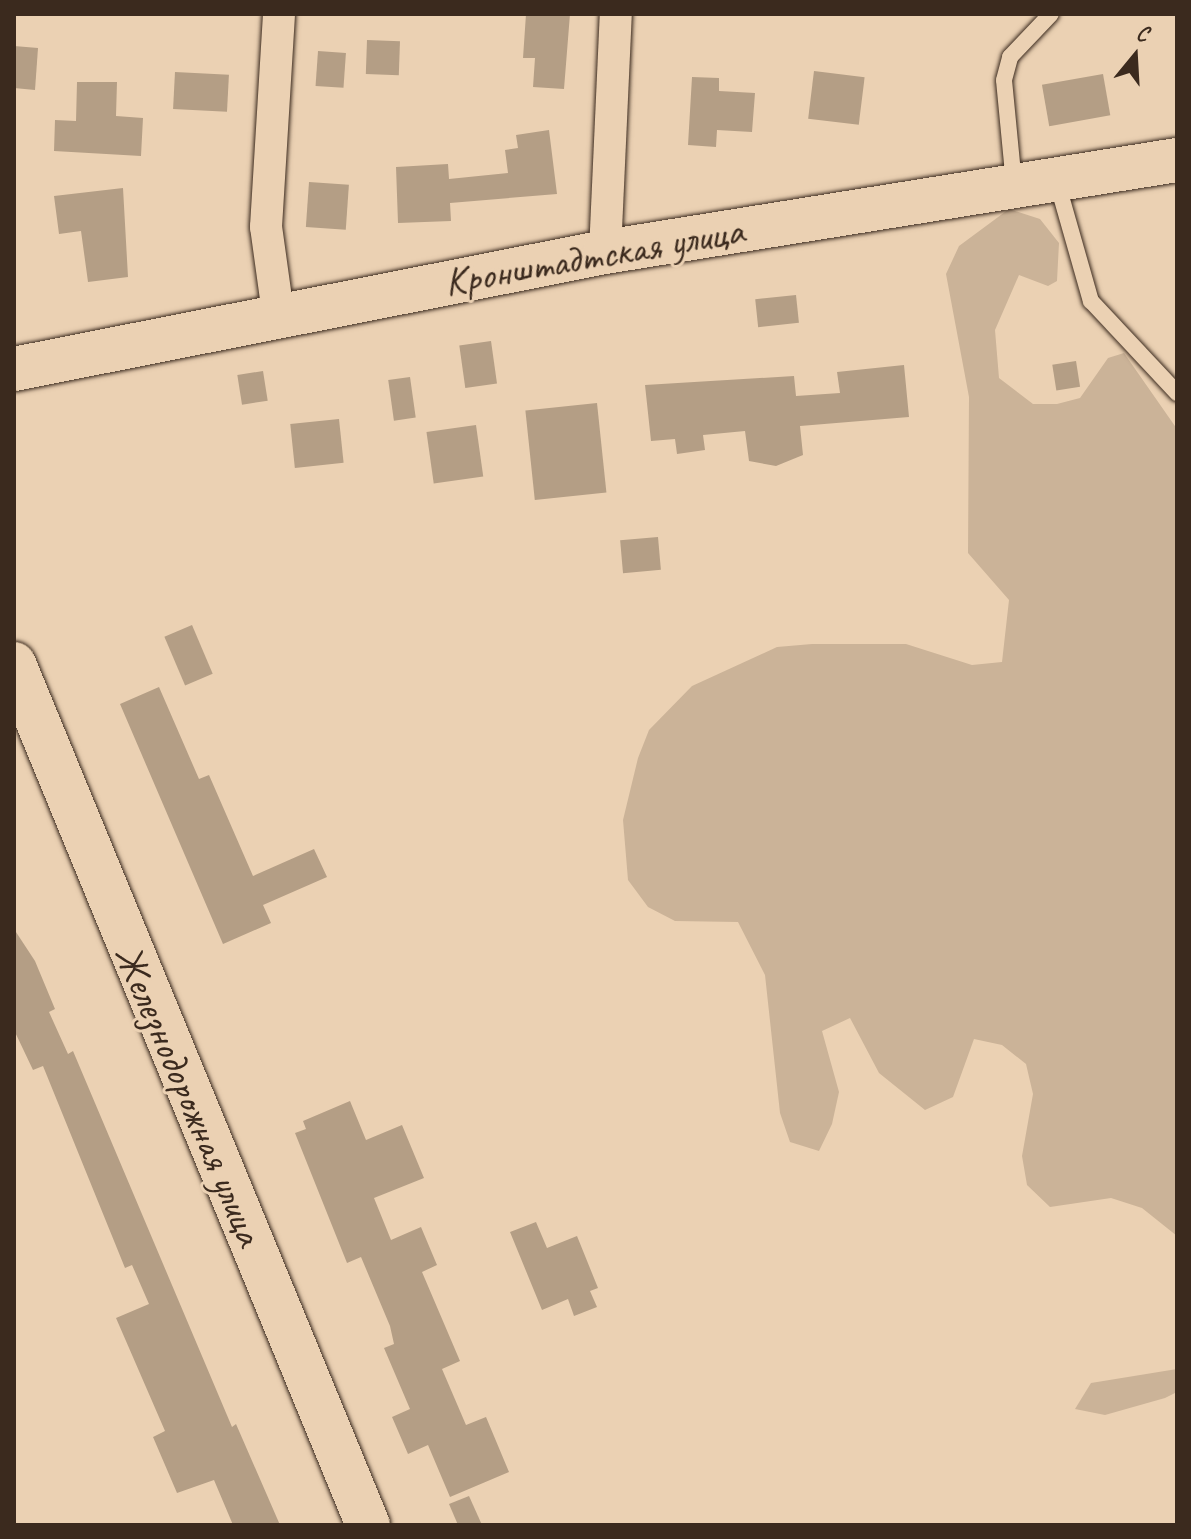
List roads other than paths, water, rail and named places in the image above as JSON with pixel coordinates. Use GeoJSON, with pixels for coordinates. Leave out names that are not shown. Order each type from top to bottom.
{"type":"FeatureCollection","features":[{"type":"Feature","properties":{"kind":"street"},"geometry":{"type":"LineString","coordinates":[[278,313],[266,227],[279,14]]}},
{"type":"Feature","properties":{"kind":"street"},"geometry":{"type":"LineString","coordinates":[[605,252],[616,14]]}},
{"type":"Feature","properties":{"kind":"street","name":"Кронштадтская улица"},"geometry":{"type":"LineString","coordinates":[[14,369],[278,313],[605,252],[1177,160]]}},
{"type":"Feature","properties":{"kind":"street","name":"Железнодорожная улица"},"geometry":{"type":"LineString","coordinates":[[14,664],[368,1525]]}},
{"type":"Feature","properties":{"kind":"lane"},"geometry":{"type":"LineString","coordinates":[[1014,188],[1004,80],[1010,57],[1051,14]]}},
{"type":"Feature","properties":{"kind":"lane"},"geometry":{"type":"LineString","coordinates":[[1057,180],[1091,301],[1177,393]]}}]}
